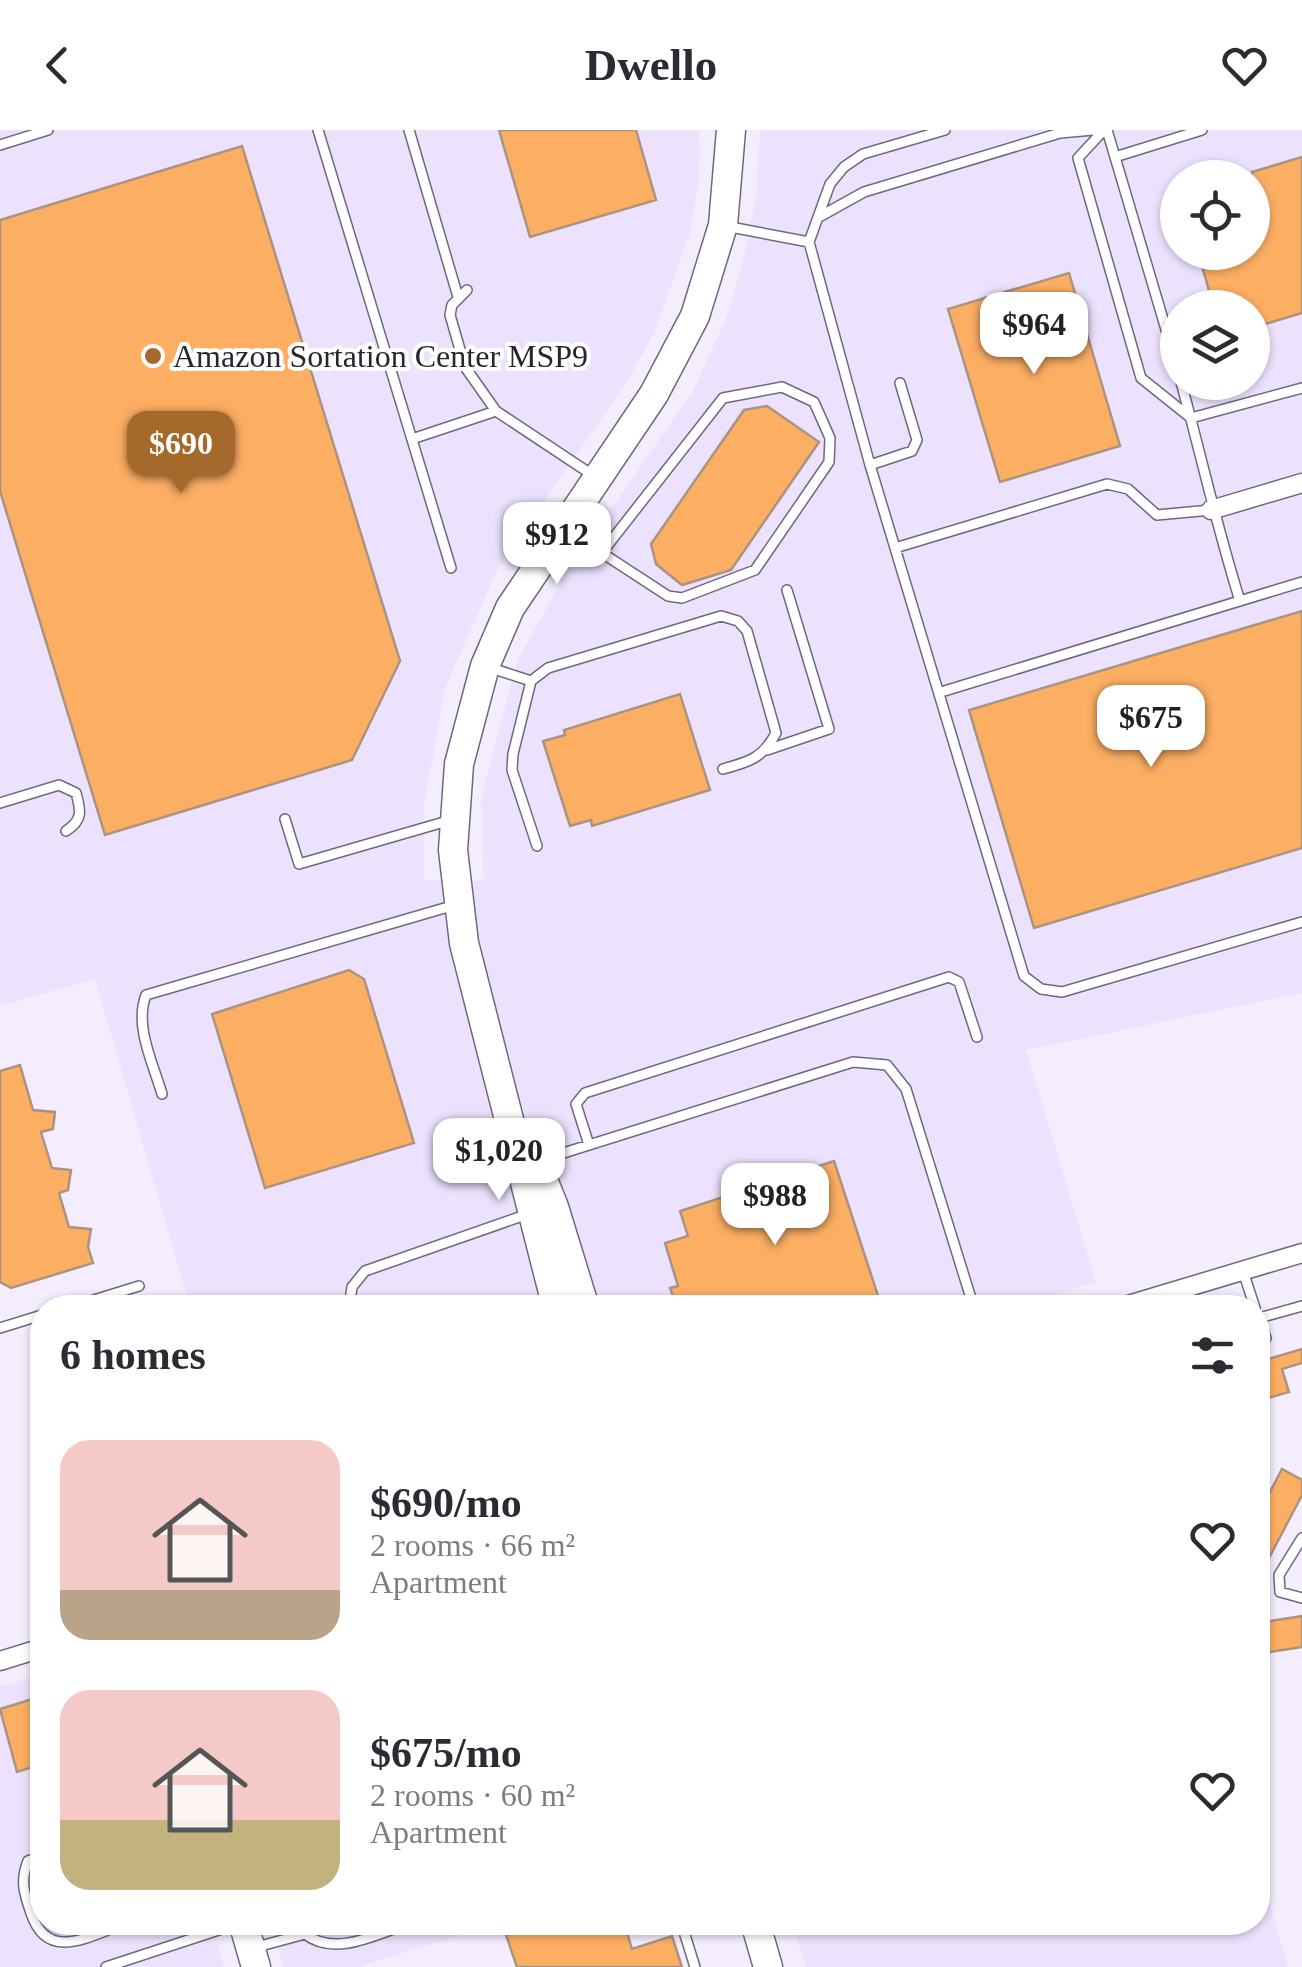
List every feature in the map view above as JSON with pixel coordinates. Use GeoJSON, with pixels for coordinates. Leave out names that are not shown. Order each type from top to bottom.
{"type":"FeatureCollection","features":[{"type":"Feature","properties":{"kind":"street"},"geometry":{"type":"LineString","coordinates":[[553,1295],[457,905],[454,819],[459,764],[485,666],[510,608],[671,365],[715,262],[723,225],[731,130]]}},
{"type":"Feature","properties":{"kind":"street"},"geometry":{"type":"LineString","coordinates":[[1211,510],[1302,483]]}},
{"type":"Feature","properties":{"kind":"street"},"geometry":{"type":"LineString","coordinates":[[503,1084],[536,1162],[580,1295]]}},
{"type":"Feature","properties":{"kind":"street"},"geometry":{"type":"LineString","coordinates":[[1162,1295],[1302,1253]]}},
{"type":"Feature","properties":{"kind":"street"},"geometry":{"type":"LineString","coordinates":[[0,1661],[30,1652]]}},
{"type":"Feature","properties":{"kind":"street"},"geometry":{"type":"LineString","coordinates":[[758,1935],[768,1967]]}},
{"type":"Feature","properties":{"kind":"lane"},"geometry":{"type":"LineString","coordinates":[[0,145],[48,130]]}},
{"type":"Feature","properties":{"kind":"lane"},"geometry":{"type":"LineString","coordinates":[[318,130],[451,568]]}},
{"type":"Feature","properties":{"kind":"lane"},"geometry":{"type":"LineString","coordinates":[[409,130],[462,294],[450,315],[465,367],[496,412],[596,478]]}},
{"type":"Feature","properties":{"kind":"lane"},"geometry":{"type":"LineString","coordinates":[[945,130],[862,154],[844,166],[830,184],[809,242],[870,465],[1024,976],[1041,989],[1062,992],[1302,922]]}},
{"type":"Feature","properties":{"kind":"lane"},"geometry":{"type":"LineString","coordinates":[[817,219],[864,192],[1060,133],[1093,130]]}},
{"type":"Feature","properties":{"kind":"lane"},"geometry":{"type":"LineString","coordinates":[[1160,306],[1118,156],[1105,130],[1078,158],[1130,341],[1142,378],[1191,418]]}},
{"type":"Feature","properties":{"kind":"lane"},"geometry":{"type":"LineString","coordinates":[[1118,156],[1202,130]]}},
{"type":"Feature","properties":{"kind":"lane"},"geometry":{"type":"LineString","coordinates":[[723,225],[809,242]]}},
{"type":"Feature","properties":{"kind":"lane"},"geometry":{"type":"LineString","coordinates":[[870,465],[912,451],[917,440],[900,383]]}},
{"type":"Feature","properties":{"kind":"lane"},"geometry":{"type":"LineString","coordinates":[[563,527],[599,551],[668,596],[682,598],[756,570],[829,462],[830,438],[814,402],[782,388],[723,398],[599,551]]}},
{"type":"Feature","properties":{"kind":"lane"},"geometry":{"type":"LineString","coordinates":[[1191,418],[1302,388]]}},
{"type":"Feature","properties":{"kind":"lane"},"geometry":{"type":"LineString","coordinates":[[1186,400],[1211,510],[1240,600]]}},
{"type":"Feature","properties":{"kind":"lane"},"geometry":{"type":"LineString","coordinates":[[412,439],[496,412]]}},
{"type":"Feature","properties":{"kind":"lane"},"geometry":{"type":"LineString","coordinates":[[895,548],[1107,484],[1128,489],[1158,515],[1211,510]]}},
{"type":"Feature","properties":{"kind":"lane"},"geometry":{"type":"LineString","coordinates":[[941,692],[1302,582]]}},
{"type":"Feature","properties":{"kind":"lane"},"geometry":{"type":"LineString","coordinates":[[723,769],[753,761],[767,750],[830,729],[787,590]]}},
{"type":"Feature","properties":{"kind":"lane"},"geometry":{"type":"LineString","coordinates":[[537,846],[512,770],[531,681],[548,668],[721,616],[738,621],[748,631],[776,733],[767,750]]}},
{"type":"Feature","properties":{"kind":"lane"},"geometry":{"type":"LineString","coordinates":[[485,666],[531,681]]}},
{"type":"Feature","properties":{"kind":"lane"},"geometry":{"type":"LineString","coordinates":[[0,803],[59,785],[76,793],[82,812],[77,824],[66,831]]}},
{"type":"Feature","properties":{"kind":"lane"},"geometry":{"type":"LineString","coordinates":[[284,820],[298,864],[422,824],[454,819]]}},
{"type":"Feature","properties":{"kind":"lane"},"geometry":{"type":"LineString","coordinates":[[162,1094],[142,1026],[140,1009],[146,995],[457,905]]}},
{"type":"Feature","properties":{"kind":"lane"},"geometry":{"type":"LineString","coordinates":[[589,1145],[576,1104],[585,1093],[948,977],[960,982],[977,1037]]}},
{"type":"Feature","properties":{"kind":"lane"},"geometry":{"type":"LineString","coordinates":[[536,1162],[853,1062],[887,1065],[906,1090],[970,1295]]}},
{"type":"Feature","properties":{"kind":"lane"},"geometry":{"type":"LineString","coordinates":[[350,1295],[365,1271],[530,1213]]}},
{"type":"Feature","properties":{"kind":"lane"},"geometry":{"type":"LineString","coordinates":[[1242,1271],[1251,1295]]}},
{"type":"Feature","properties":{"kind":"lane"},"geometry":{"type":"LineString","coordinates":[[109,1295],[138,1286]]}},
{"type":"Feature","properties":{"kind":"lane"},"geometry":{"type":"LineString","coordinates":[[1270,1311],[1302,1306]]}},
{"type":"Feature","properties":{"kind":"lane"},"geometry":{"type":"LineString","coordinates":[[0,1328],[30,1319]]}},
{"type":"Feature","properties":{"kind":"lane"},"geometry":{"type":"LineString","coordinates":[[1302,1538],[1279,1575],[1280,1592],[1302,1598]]}},
{"type":"Feature","properties":{"kind":"lane"},"geometry":{"type":"LineString","coordinates":[[30,1859],[23,1891],[30,1911]]}},
{"type":"Feature","properties":{"kind":"lane"},"geometry":{"type":"LineString","coordinates":[[39,1935],[49,1942],[69,1942],[90,1935]]}},
{"type":"Feature","properties":{"kind":"lane"},"geometry":{"type":"LineString","coordinates":[[106,1967],[296,1935]]}},
{"type":"Feature","properties":{"kind":"lane"},"geometry":{"type":"LineString","coordinates":[[306,1935],[333,1948],[372,1935]]}},
{"type":"Feature","properties":{"kind":"lane"},"geometry":{"type":"LineString","coordinates":[[685,1935],[695,1967]]}},
{"type":"Feature","properties":{"kind":"shaded area"},"geometry":{"type":"Polygon","coordinates":[[[0,130],[700,130],[699,180],[690,233],[654,333],[628,380],[499,566],[445,688],[424,805],[424,880],[484,881],[481,798],[518,659],[561,583],[694,389],[727,316],[742,265],[756,198],[760,130],[1302,130],[1302,993],[1026,1050],[1096,1282],[1055,1295],[187,1295],[95,979],[0,1006],[0,130]]]}},
{"type":"Feature","properties":{"kind":"shaded area"},"geometry":{"type":"Polygon","coordinates":[[[30,1678],[30,1935],[215,1935],[224,1967],[0,1967],[0,1687],[30,1678]]]}},
{"type":"Feature","properties":{"kind":"shaded area"},"geometry":{"type":"Polygon","coordinates":[[[1270,1905],[1288,1967],[806,1967],[797,1935],[1270,1935],[1270,1905]]]}},
{"type":"Feature","properties":{"kind":"shaded area"},"geometry":{"type":"Polygon","coordinates":[[[274,1935],[461,1935],[358,1967],[283,1967],[274,1935]]]}},
{"type":"Feature","properties":{"kind":"building"},"geometry":{"type":"Polygon","coordinates":[[[499,130],[636,130],[656,200],[530,237],[499,130]]]}},
{"type":"Feature","properties":{"kind":"building","name":"Amazon Sortation Center MSP9"},"geometry":{"type":"Polygon","coordinates":[[[242,146],[400,661],[352,760],[105,835],[0,491],[0,220],[242,146]]]}},
{"type":"Feature","properties":{"kind":"building"},"geometry":{"type":"Polygon","coordinates":[[[1302,157],[1302,313],[1270,323],[1270,290],[1209,290],[1203,270],[1270,270],[1270,167],[1302,157]]]}},
{"type":"Feature","properties":{"kind":"building"},"geometry":{"type":"Polygon","coordinates":[[[1069,273],[1120,446],[1000,482],[948,309],[1069,273]]]}},
{"type":"Feature","properties":{"kind":"building"},"geometry":{"type":"Polygon","coordinates":[[[767,406],[819,442],[731,570],[682,585],[656,564],[651,544],[744,410],[767,406]]]}},
{"type":"Feature","properties":{"kind":"building"},"geometry":{"type":"Polygon","coordinates":[[[1302,611],[1302,848],[1034,928],[969,710],[1302,611]]]}},
{"type":"Feature","properties":{"kind":"building"},"geometry":{"type":"Polygon","coordinates":[[[680,694],[710,790],[592,826],[591,820],[570,826],[543,741],[565,735],[564,730],[680,694]]]}},
{"type":"Feature","properties":{"kind":"building"},"geometry":{"type":"Polygon","coordinates":[[[349,970],[364,979],[414,1143],[265,1188],[212,1014],[349,970]]]}},
{"type":"Feature","properties":{"kind":"building"},"geometry":{"type":"Polygon","coordinates":[[[20,1065],[33,1110],[55,1112],[53,1129],[41,1132],[52,1168],[71,1170],[68,1190],[59,1193],[69,1227],[91,1229],[88,1247],[93,1263],[11,1288],[0,1282],[0,1071],[20,1065]]]}},
{"type":"Feature","properties":{"kind":"building"},"geometry":{"type":"Polygon","coordinates":[[[834,1161],[878,1295],[672,1295],[670,1288],[678,1286],[665,1243],[688,1236],[680,1211],[834,1161]]]}},
{"type":"Feature","properties":{"kind":"building"},"geometry":{"type":"Polygon","coordinates":[[[1302,1349],[1302,1363],[1282,1369],[1289,1392],[1270,1398],[1270,1358],[1302,1349]]]}},
{"type":"Feature","properties":{"kind":"building"},"geometry":{"type":"Polygon","coordinates":[[[1282,1469],[1302,1480],[1302,1495],[1270,1556],[1270,1492],[1282,1469]]]}},
{"type":"Feature","properties":{"kind":"building"},"geometry":{"type":"Polygon","coordinates":[[[1302,1616],[1302,1647],[1270,1652],[1270,1621],[1302,1616]]]}},
{"type":"Feature","properties":{"kind":"building"},"geometry":{"type":"Polygon","coordinates":[[[30,1700],[30,1768],[17,1772],[0,1709],[30,1700]]]}},
{"type":"Feature","properties":{"kind":"building"},"geometry":{"type":"Polygon","coordinates":[[[506,1935],[628,1935],[632,1949],[672,1936],[682,1967],[517,1967],[506,1935]]]}},
{"type":"Feature","properties":{"kind":"place","name":"Amazon Sortation Center MSP9"},"geometry":{"type":"Point","coordinates":[153,356]}}]}
